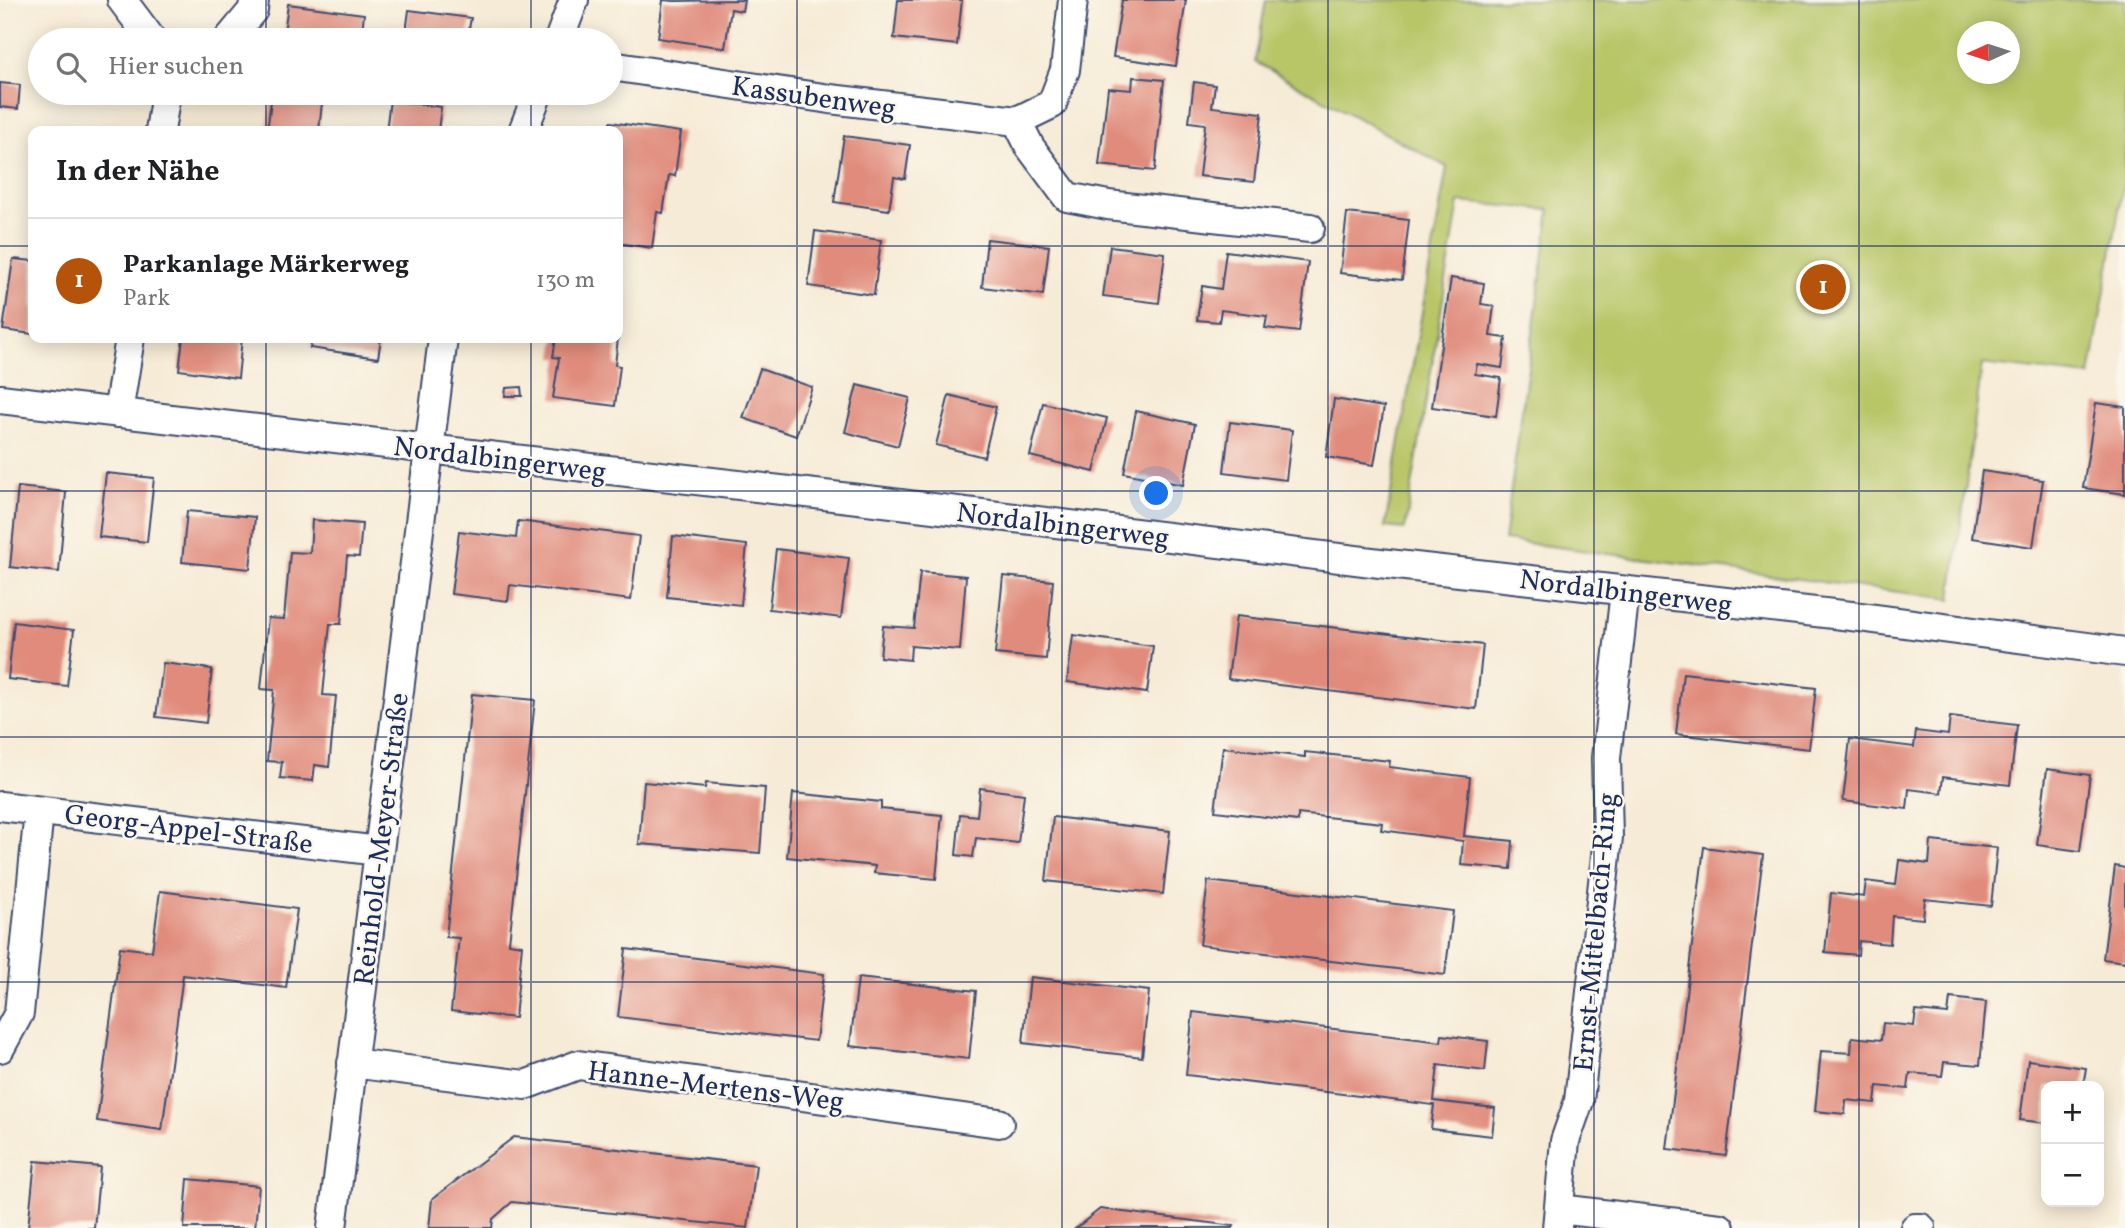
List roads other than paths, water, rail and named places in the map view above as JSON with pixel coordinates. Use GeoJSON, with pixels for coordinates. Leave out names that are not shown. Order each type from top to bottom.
{"type":"FeatureCollection","features":[{"type":"Feature","properties":{"kind":"street"},"geometry":{"type":"LineString","coordinates":[[122,0],[143,28]]}},
{"type":"Feature","properties":{"kind":"street"},"geometry":{"type":"LineString","coordinates":[[238,28],[253,10],[254,0]]}},
{"type":"Feature","properties":{"kind":"street"},"geometry":{"type":"LineString","coordinates":[[564,28],[574,0]]}},
{"type":"Feature","properties":{"kind":"street"},"geometry":{"type":"LineString","coordinates":[[1073,0],[1065,70],[1052,104],[1017,121],[1030,147],[1066,197],[1108,205],[1310,228]]}},
{"type":"Feature","properties":{"kind":"street","name":"Kassubenweg"},"geometry":{"type":"LineString","coordinates":[[623,68],[830,99],[1017,121]]}},
{"type":"Feature","properties":{"kind":"street"},"geometry":{"type":"LineString","coordinates":[[161,126],[164,105]]}},
{"type":"Feature","properties":{"kind":"street"},"geometry":{"type":"LineString","coordinates":[[525,126],[533,105]]}},
{"type":"Feature","properties":{"kind":"street"},"geometry":{"type":"LineString","coordinates":[[118,413],[129,343]]}},
{"type":"Feature","properties":{"kind":"street","name":"Reinhold-Meyer-Straße"},"geometry":{"type":"LineString","coordinates":[[332,1228],[442,343]]}},
{"type":"Feature","properties":{"kind":"street","name":"Nordalbingerweg"},"geometry":{"type":"LineString","coordinates":[[0,399],[1872,619],[2125,652]]}},
{"type":"Feature","properties":{"kind":"street","name":"Ernst-Mittelbach-Ring"},"geometry":{"type":"LineString","coordinates":[[1558,1218],[1565,1141],[1579,1101],[1608,837],[1606,758],[1625,592]]}},
{"type":"Feature","properties":{"kind":"street","name":"Georg-Appel-Straße"},"geometry":{"type":"LineString","coordinates":[[0,806],[379,851]]}},
{"type":"Feature","properties":{"kind":"street"},"geometry":{"type":"LineString","coordinates":[[0,1048],[19,1013],[39,811]]}},
{"type":"Feature","properties":{"kind":"street","name":"Hanne-Mertens-Weg"},"geometry":{"type":"LineString","coordinates":[[352,1063],[525,1084],[578,1065],[999,1123]]}},
{"type":"Feature","properties":{"kind":"street"},"geometry":{"type":"LineString","coordinates":[[1558,1218],[1720,1228]]}},
{"type":"Feature","properties":{"kind":"street"},"geometry":{"type":"LineString","coordinates":[[1915,1228],[1921,1228]]}},
{"type":"Feature","properties":{"kind":"place","name":"Parkanlage Märkerweg"},"geometry":{"type":"Point","coordinates":[1823,287]}}]}
